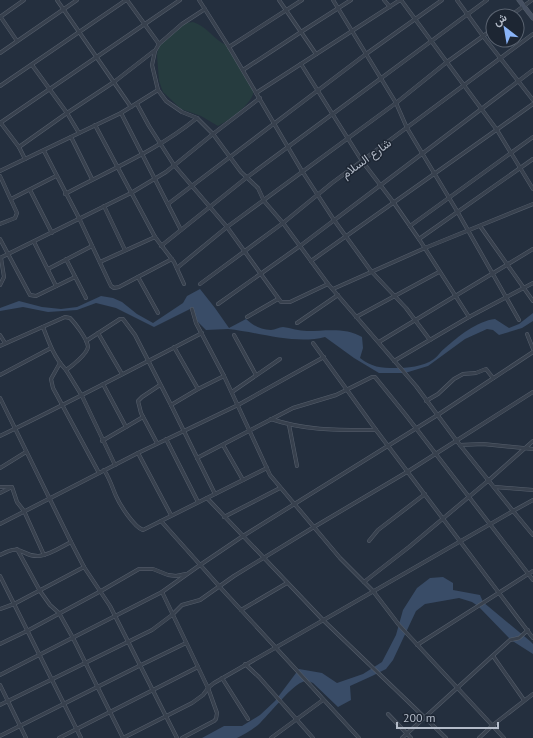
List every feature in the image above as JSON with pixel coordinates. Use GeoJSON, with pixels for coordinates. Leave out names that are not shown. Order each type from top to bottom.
{"type":"FeatureCollection","features":[{"type":"Feature","properties":{"kind":"street"},"geometry":{"type":"LineString","coordinates":[[17,41],[0,16],[24,0]]}},
{"type":"Feature","properties":{"kind":"street"},"geometry":{"type":"LineString","coordinates":[[58,0],[131,107]]}},
{"type":"Feature","properties":{"kind":"street"},"geometry":{"type":"LineString","coordinates":[[0,53],[77,0]]}},
{"type":"Feature","properties":{"kind":"street"},"geometry":{"type":"LineString","coordinates":[[117,0],[120,4]]}},
{"type":"Feature","properties":{"kind":"street"},"geometry":{"type":"LineString","coordinates":[[0,86],[127,0],[159,44]]}},
{"type":"Feature","properties":{"kind":"street"},"geometry":{"type":"LineString","coordinates":[[25,159],[19,147],[0,122],[180,0]]}},
{"type":"Feature","properties":{"kind":"street"},"geometry":{"type":"LineString","coordinates":[[199,0],[260,98],[302,171],[334,220],[371,271],[416,320],[430,340]]}},
{"type":"Feature","properties":{"kind":"street"},"geometry":{"type":"LineString","coordinates":[[279,0],[316,54]]}},
{"type":"Feature","properties":{"kind":"street"},"geometry":{"type":"LineString","coordinates":[[229,47],[302,0]]}},
{"type":"Feature","properties":{"kind":"street"},"geometry":{"type":"LineString","coordinates":[[333,0],[382,78],[396,103],[407,128],[519,320]]}},
{"type":"Feature","properties":{"kind":"street"},"geometry":{"type":"LineString","coordinates":[[243,70],[351,0]]}},
{"type":"Feature","properties":{"kind":"street"},"geometry":{"type":"LineString","coordinates":[[384,0],[390,8]]}},
{"type":"Feature","properties":{"kind":"street"},"geometry":{"type":"LineString","coordinates":[[256,93],[401,0],[497,130],[533,189]]}},
{"type":"Feature","properties":{"kind":"street"},"geometry":{"type":"LineString","coordinates":[[168,204],[193,186],[229,156],[274,124],[366,54],[442,0]]}},
{"type":"Feature","properties":{"kind":"street"},"geometry":{"type":"LineString","coordinates":[[456,0],[533,100]]}},
{"type":"Feature","properties":{"kind":"street"},"geometry":{"type":"LineString","coordinates":[[161,246],[246,178],[487,0]]}},
{"type":"Feature","properties":{"kind":"street"},"geometry":{"type":"LineString","coordinates":[[519,0],[533,18]]}},
{"type":"Feature","properties":{"kind":"street"},"geometry":{"type":"LineString","coordinates":[[521,8],[532,0]]}},
{"type":"Feature","properties":{"kind":"street"},"geometry":{"type":"LineString","coordinates":[[205,9],[182,24],[159,44],[155,51],[152,65],[158,90],[166,101],[174,108],[197,118],[213,134],[246,178],[258,188],[264,201],[283,223],[328,284],[379,342],[426,401],[436,416],[533,535]]}},
{"type":"Feature","properties":{"kind":"street","name":"شارع السلام"},"geometry":{"type":"LineString","coordinates":[[200,284],[533,34]]}},
{"type":"Feature","properties":{"kind":"street"},"geometry":{"type":"LineString","coordinates":[[177,268],[227,227],[348,139],[483,36]]}},
{"type":"Feature","properties":{"kind":"street"},"geometry":{"type":"LineString","coordinates":[[19,147],[114,82],[155,51]]}},
{"type":"Feature","properties":{"kind":"street"},"geometry":{"type":"LineString","coordinates":[[302,64],[362,161],[419,239],[469,317]]}},
{"type":"Feature","properties":{"kind":"street"},"geometry":{"type":"LineString","coordinates":[[32,65],[67,113],[79,133]]}},
{"type":"Feature","properties":{"kind":"street"},"geometry":{"type":"LineString","coordinates":[[218,304],[300,246],[533,70]]}},
{"type":"Feature","properties":{"kind":"street"},"geometry":{"type":"LineString","coordinates":[[0,171],[96,126],[137,104],[158,90]]}},
{"type":"Feature","properties":{"kind":"street"},"geometry":{"type":"LineString","coordinates":[[0,285],[4,277],[0,258],[131,193],[155,179],[260,98]]}},
{"type":"Feature","properties":{"kind":"street"},"geometry":{"type":"LineString","coordinates":[[137,104],[160,144],[174,164],[227,227],[278,299],[283,303],[290,302],[328,284]]}},
{"type":"Feature","properties":{"kind":"street"},"geometry":{"type":"LineString","coordinates":[[311,261],[533,104]]}},
{"type":"Feature","properties":{"kind":"street"},"geometry":{"type":"LineString","coordinates":[[121,113],[181,230]]}},
{"type":"Feature","properties":{"kind":"street"},"geometry":{"type":"LineString","coordinates":[[65,194],[92,179],[117,168],[160,144],[181,131],[197,118]]}},
{"type":"Feature","properties":{"kind":"street"},"geometry":{"type":"LineString","coordinates":[[96,126],[155,237],[172,259],[184,284]]}},
{"type":"Feature","properties":{"kind":"street"},"geometry":{"type":"LineString","coordinates":[[71,137],[92,179]]}},
{"type":"Feature","properties":{"kind":"street"},"geometry":{"type":"LineString","coordinates":[[410,226],[533,137]]}},
{"type":"Feature","properties":{"kind":"street"},"geometry":{"type":"LineString","coordinates":[[44,151],[65,194],[79,218],[109,283],[114,288],[119,287],[172,259]]}},
{"type":"Feature","properties":{"kind":"street"},"geometry":{"type":"LineString","coordinates":[[419,239],[533,159]]}},
{"type":"Feature","properties":{"kind":"street"},"geometry":{"type":"LineString","coordinates":[[0,176],[17,210],[16,216],[12,220],[0,224]]}},
{"type":"Feature","properties":{"kind":"street"},"geometry":{"type":"LineString","coordinates":[[11,199],[56,176]]}},
{"type":"Feature","properties":{"kind":"street"},"geometry":{"type":"LineString","coordinates":[[30,190],[52,233]]}},
{"type":"Feature","properties":{"kind":"street"},"geometry":{"type":"LineString","coordinates":[[333,289],[425,248],[533,204]]}},
{"type":"Feature","properties":{"kind":"street"},"geometry":{"type":"LineString","coordinates":[[104,206],[126,250]]}},
{"type":"Feature","properties":{"kind":"street"},"geometry":{"type":"LineString","coordinates":[[480,226],[533,302]]}},
{"type":"Feature","properties":{"kind":"street"},"geometry":{"type":"LineString","coordinates":[[100,262],[155,237]]}},
{"type":"Feature","properties":{"kind":"street"},"geometry":{"type":"LineString","coordinates":[[0,240],[30,295],[36,296],[75,277]]}},
{"type":"Feature","properties":{"kind":"street"},"geometry":{"type":"LineString","coordinates":[[34,242],[56,286]]}},
{"type":"Feature","properties":{"kind":"street"},"geometry":{"type":"LineString","coordinates":[[48,269],[92,246]]}},
{"type":"Feature","properties":{"kind":"street"},"geometry":{"type":"LineString","coordinates":[[379,342],[533,249]]}},
{"type":"Feature","properties":{"kind":"street"},"geometry":{"type":"LineString","coordinates":[[66,259],[86,298]]}},
{"type":"Feature","properties":{"kind":"street"},"geometry":{"type":"LineString","coordinates":[[356,317],[439,272]]}},
{"type":"Feature","properties":{"kind":"street"},"geometry":{"type":"LineString","coordinates":[[138,277],[158,313]]}},
{"type":"Feature","properties":{"kind":"street"},"geometry":{"type":"LineString","coordinates":[[394,361],[469,317],[533,283]]}},
{"type":"Feature","properties":{"kind":"street"},"geometry":{"type":"LineString","coordinates":[[297,323],[338,295]]}},
{"type":"Feature","properties":{"kind":"street"},"geometry":{"type":"LineString","coordinates":[[247,317],[278,299]]}},
{"type":"Feature","properties":{"kind":"street"},"geometry":{"type":"LineString","coordinates":[[192,309],[270,475],[340,558],[373,591],[389,613],[504,738]]}},
{"type":"Feature","properties":{"kind":"street"},"geometry":{"type":"LineString","coordinates":[[0,346],[69,317],[75,323],[88,347],[74,365],[66,370]]}},
{"type":"Feature","properties":{"kind":"street"},"geometry":{"type":"LineString","coordinates":[[86,341],[120,319],[124,319],[171,404],[215,494]]}},
{"type":"Feature","properties":{"kind":"street"},"geometry":{"type":"LineString","coordinates":[[43,327],[51,348],[82,396],[115,465]]}},
{"type":"Feature","properties":{"kind":"street"},"geometry":{"type":"LineString","coordinates":[[98,333],[122,374]]}},
{"type":"Feature","properties":{"kind":"street"},"geometry":{"type":"LineString","coordinates":[[0,436],[82,396],[147,360],[202,333]]}},
{"type":"Feature","properties":{"kind":"street"},"geometry":{"type":"LineString","coordinates":[[526,334],[533,349]]}},
{"type":"Feature","properties":{"kind":"street"},"geometry":{"type":"LineString","coordinates":[[234,335],[256,375]]}},
{"type":"Feature","properties":{"kind":"street"},"geometry":{"type":"LineString","coordinates":[[0,336],[5,344]]}},
{"type":"Feature","properties":{"kind":"street"},"geometry":{"type":"LineString","coordinates":[[314,343],[407,472],[533,638]]}},
{"type":"Feature","properties":{"kind":"street"},"geometry":{"type":"LineString","coordinates":[[174,347],[198,390]]}},
{"type":"Feature","properties":{"kind":"street"},"geometry":{"type":"LineString","coordinates":[[0,375],[51,348]]}},
{"type":"Feature","properties":{"kind":"street"},"geometry":{"type":"LineString","coordinates":[[0,675],[162,592],[243,536],[436,416],[533,352]]}},
{"type":"Feature","properties":{"kind":"street"},"geometry":{"type":"LineString","coordinates":[[0,524],[166,439],[238,405],[324,358]]}},
{"type":"Feature","properties":{"kind":"street"},"geometry":{"type":"LineString","coordinates":[[232,392],[280,359]]}},
{"type":"Feature","properties":{"kind":"street"},"geometry":{"type":"LineString","coordinates":[[60,363],[51,382],[53,388],[99,473]]}},
{"type":"Feature","properties":{"kind":"street"},"geometry":{"type":"LineString","coordinates":[[426,401],[438,394],[454,379],[464,374],[476,373],[486,369],[493,378]]}},
{"type":"Feature","properties":{"kind":"street"},"geometry":{"type":"LineString","coordinates":[[171,404],[224,376]]}},
{"type":"Feature","properties":{"kind":"street"},"geometry":{"type":"LineString","coordinates":[[197,458],[298,406],[321,400],[347,390],[372,377],[376,378],[533,580]]}},
{"type":"Feature","properties":{"kind":"street"},"geometry":{"type":"LineString","coordinates":[[103,384],[126,427]]}},
{"type":"Feature","properties":{"kind":"street"},"geometry":{"type":"LineString","coordinates":[[157,444],[143,417],[138,401],[160,385]]}},
{"type":"Feature","properties":{"kind":"street"},"geometry":{"type":"LineString","coordinates":[[0,705],[152,630],[172,615],[182,605],[200,600],[219,586],[407,472],[533,392]]}},
{"type":"Feature","properties":{"kind":"street"},"geometry":{"type":"LineString","coordinates":[[0,400],[84,567],[116,616],[177,738]]}},
{"type":"Feature","properties":{"kind":"street"},"geometry":{"type":"LineString","coordinates":[[102,440],[143,417]]}},
{"type":"Feature","properties":{"kind":"street"},"geometry":{"type":"LineString","coordinates":[[271,419],[289,425],[323,430],[376,430]]}},
{"type":"Feature","properties":{"kind":"street"},"geometry":{"type":"LineString","coordinates":[[289,425],[297,466]]}},
{"type":"Feature","properties":{"kind":"street"},"geometry":{"type":"LineString","coordinates":[[166,439],[198,502]]}},
{"type":"Feature","properties":{"kind":"street"},"geometry":{"type":"LineString","coordinates":[[364,582],[409,547],[533,441]]}},
{"type":"Feature","properties":{"kind":"street"},"geometry":{"type":"LineString","coordinates":[[460,445],[483,444],[533,449]]}},
{"type":"Feature","properties":{"kind":"street"},"geometry":{"type":"LineString","coordinates":[[222,445],[243,480]]}},
{"type":"Feature","properties":{"kind":"street"},"geometry":{"type":"LineString","coordinates":[[0,468],[26,452]]}},
{"type":"Feature","properties":{"kind":"street"},"geometry":{"type":"LineString","coordinates":[[138,453],[171,515]]}},
{"type":"Feature","properties":{"kind":"street"},"geometry":{"type":"LineString","coordinates":[[104,470],[112,482],[118,500],[138,528],[145,530],[171,515],[267,468]]}},
{"type":"Feature","properties":{"kind":"street"},"geometry":{"type":"LineString","coordinates":[[0,487],[12,487]]}},
{"type":"Feature","properties":{"kind":"street"},"geometry":{"type":"LineString","coordinates":[[0,493],[12,487]]}},
{"type":"Feature","properties":{"kind":"street"},"geometry":{"type":"LineString","coordinates":[[12,487],[17,502],[24,512],[44,555]]}},
{"type":"Feature","properties":{"kind":"street"},"geometry":{"type":"LineString","coordinates":[[495,487],[533,490]]}},
{"type":"Feature","properties":{"kind":"street"},"geometry":{"type":"LineString","coordinates":[[224,517],[280,488]]}},
{"type":"Feature","properties":{"kind":"street"},"geometry":{"type":"LineString","coordinates":[[369,541],[378,530],[425,494]]}},
{"type":"Feature","properties":{"kind":"street"},"geometry":{"type":"LineString","coordinates":[[206,498],[323,620],[446,738]]}},
{"type":"Feature","properties":{"kind":"street"},"geometry":{"type":"LineString","coordinates":[[17,549],[40,591],[50,605],[59,613],[123,738],[192,703],[204,694],[208,688],[245,664],[533,500]]}},
{"type":"Feature","properties":{"kind":"street"},"geometry":{"type":"LineString","coordinates":[[161,521],[359,738]]}},
{"type":"Feature","properties":{"kind":"street"},"geometry":{"type":"LineString","coordinates":[[0,555],[10,550],[17,549],[34,556],[44,555],[71,542]]}},
{"type":"Feature","properties":{"kind":"street"},"geometry":{"type":"LineString","coordinates":[[0,608],[14,604],[84,567]]}},
{"type":"Feature","properties":{"kind":"street"},"geometry":{"type":"LineString","coordinates":[[0,644],[27,631],[142,568],[153,569],[168,575],[176,576],[188,574]]}},
{"type":"Feature","properties":{"kind":"street"},"geometry":{"type":"LineString","coordinates":[[418,645],[533,570]]}},
{"type":"Feature","properties":{"kind":"street"},"geometry":{"type":"LineString","coordinates":[[0,576],[40,654],[51,680],[80,738]]}},
{"type":"Feature","properties":{"kind":"street"},"geometry":{"type":"LineString","coordinates":[[241,610],[287,583]]}},
{"type":"Feature","properties":{"kind":"street"},"geometry":{"type":"LineString","coordinates":[[162,592],[208,688],[217,713],[216,719],[182,738]]}},
{"type":"Feature","properties":{"kind":"street"},"geometry":{"type":"LineString","coordinates":[[402,738],[510,640],[519,638],[528,630]]}},
{"type":"Feature","properties":{"kind":"street"},"geometry":{"type":"LineString","coordinates":[[0,736],[21,727],[141,664],[186,643]]}},
{"type":"Feature","properties":{"kind":"street"},"geometry":{"type":"LineString","coordinates":[[493,656],[524,700]]}},
{"type":"Feature","properties":{"kind":"street"},"geometry":{"type":"LineString","coordinates":[[245,664],[256,673],[313,738]]}},
{"type":"Feature","properties":{"kind":"street"},"geometry":{"type":"LineString","coordinates":[[60,738],[198,667]]}},
{"type":"Feature","properties":{"kind":"street"},"geometry":{"type":"LineString","coordinates":[[222,678],[248,719]]}},
{"type":"Feature","properties":{"kind":"street"},"geometry":{"type":"LineString","coordinates":[[0,685],[26,738]]}},
{"type":"Feature","properties":{"kind":"street"},"geometry":{"type":"LineString","coordinates":[[479,738],[493,725],[533,694]]}},
{"type":"Feature","properties":{"kind":"street"},"geometry":{"type":"LineString","coordinates":[[271,738],[323,700]]}},
{"type":"Feature","properties":{"kind":"street"},"geometry":{"type":"LineString","coordinates":[[388,714],[411,738]]}},
{"type":"Feature","properties":{"kind":"green space"},"geometry":{"type":"Polygon","coordinates":[[[193,22],[202,26],[226,45],[254,90],[250,101],[245,106],[234,116],[218,126],[201,116],[181,109],[163,92],[159,81],[157,55],[159,46],[172,32],[186,23],[193,22]]]}},
{"type":"Feature","properties":{"kind":"water"},"geometry":{"type":"Polygon","coordinates":[[[200,289],[229,328],[246,319],[257,327],[267,330],[283,327],[304,331],[335,330],[349,332],[362,337],[363,348],[360,358],[372,365],[385,368],[410,367],[430,362],[462,334],[488,320],[495,319],[509,328],[519,324],[533,313],[533,321],[522,328],[499,335],[493,330],[487,329],[465,339],[428,366],[405,373],[379,373],[354,358],[325,337],[301,340],[228,329],[206,330],[197,321],[192,308],[154,327],[116,308],[96,303],[77,310],[48,312],[23,307],[0,311],[0,308],[19,301],[42,307],[61,309],[77,307],[101,296],[113,298],[122,302],[137,314],[153,323],[183,303],[187,296],[200,289]]]}},
{"type":"Feature","properties":{"kind":"water"},"geometry":{"type":"Polygon","coordinates":[[[443,577],[453,583],[453,590],[480,595],[483,602],[533,644],[533,654],[511,640],[478,606],[472,602],[459,598],[425,604],[416,611],[393,660],[386,669],[350,686],[351,700],[338,707],[313,683],[305,681],[294,688],[258,725],[245,734],[237,738],[202,738],[224,726],[242,726],[260,715],[275,701],[299,669],[322,673],[337,683],[363,674],[382,662],[396,635],[403,610],[417,588],[430,578],[443,577]]]}}]}
